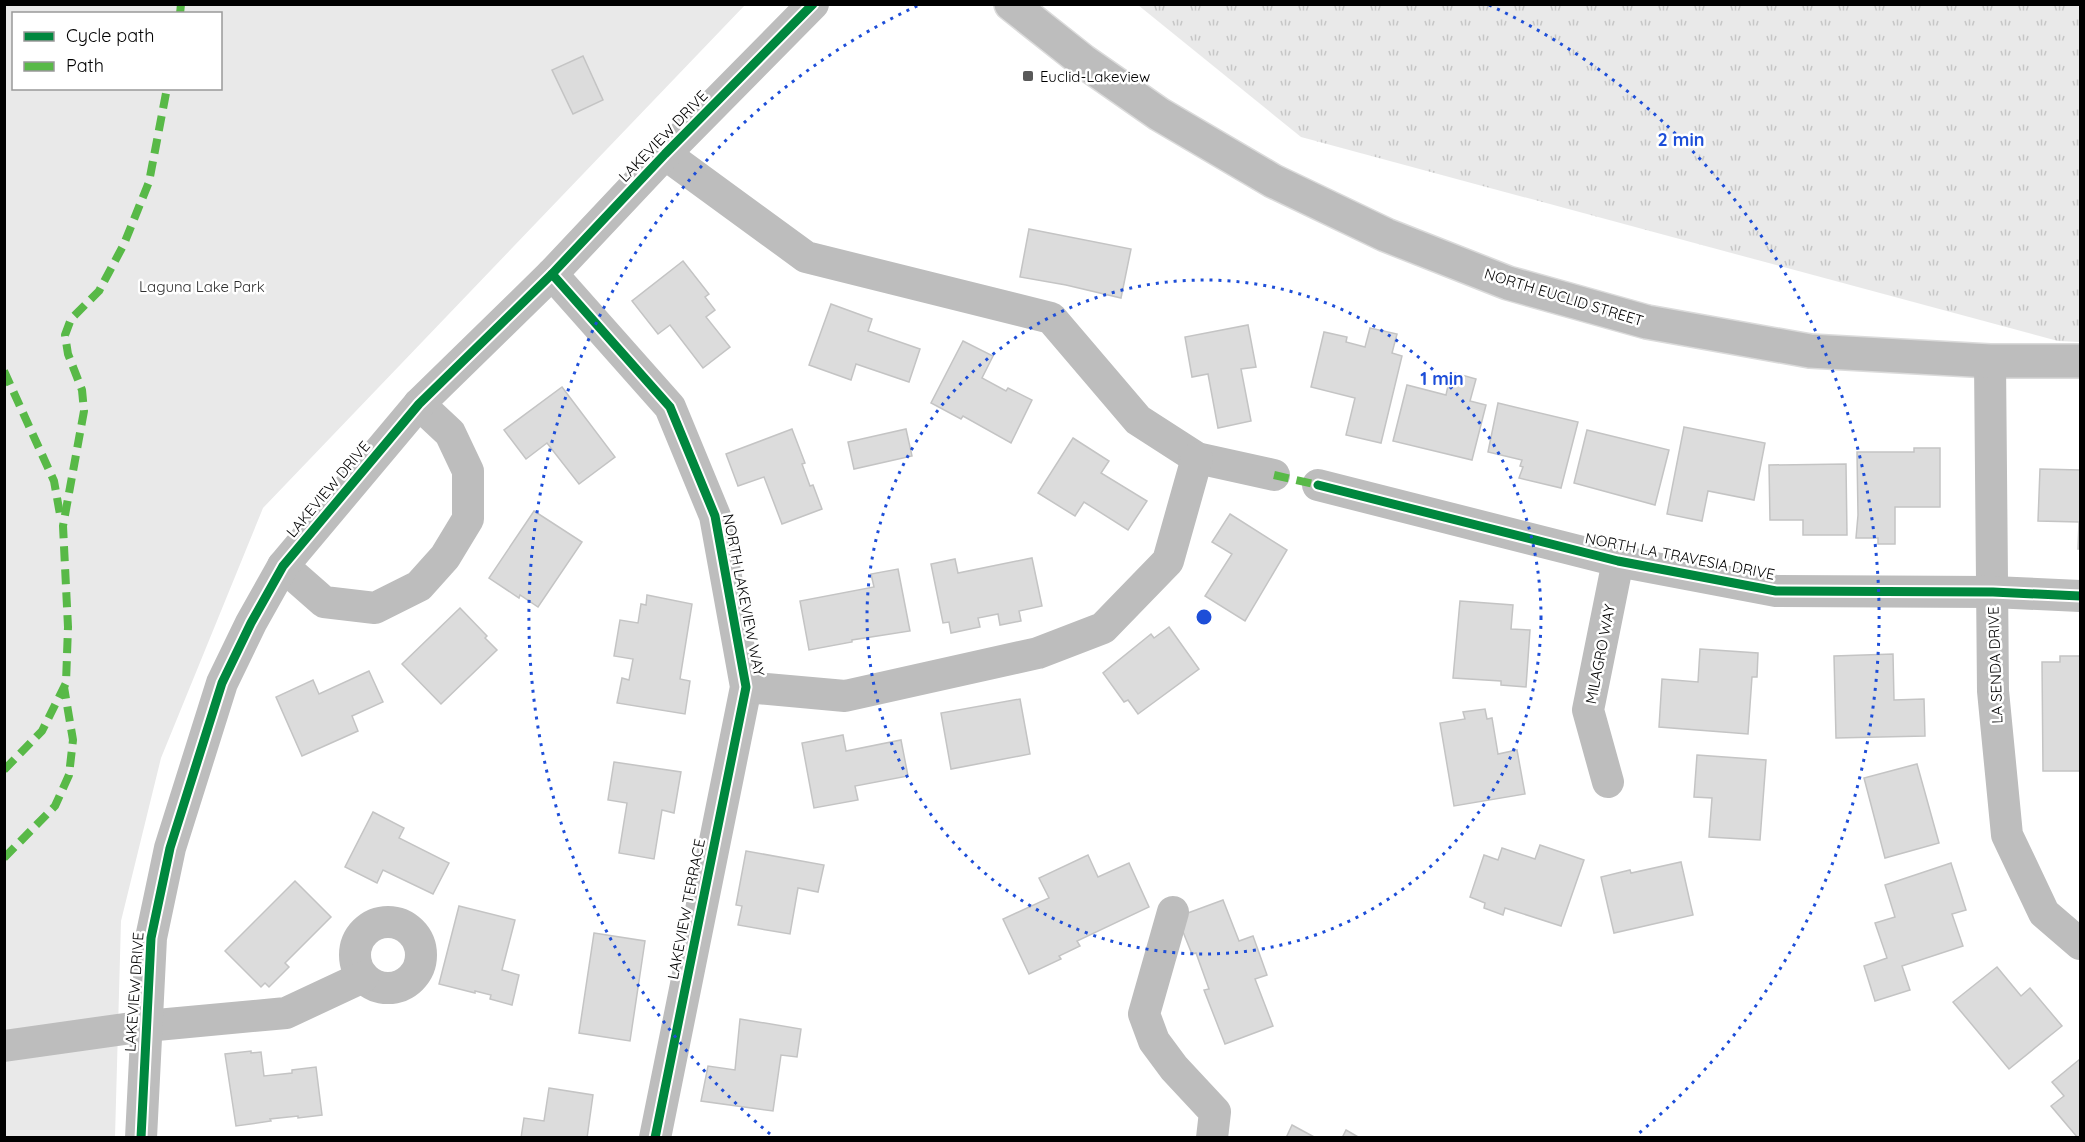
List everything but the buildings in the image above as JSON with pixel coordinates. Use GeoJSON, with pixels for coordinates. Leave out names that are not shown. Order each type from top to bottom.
{"type":"FeatureCollection","features":[{"type":"Feature","properties":{"kind":"main road","name":"NORTH EUCLID STREET"},"geometry":{"type":"LineString","coordinates":[[1011,4],[1083,61],[1159,114],[1273,181],[1386,235],[1508,283],[1647,322],[1810,351],[1990,361],[2080,361]]}},
{"type":"Feature","properties":{"kind":"street","name":"LAKEVIEW DRIVE"},"geometry":{"type":"LineString","coordinates":[[141,1137],[151,938],[170,848],[222,683],[251,623],[283,566],[419,404],[552,274],[665,154],[813,4]]}},
{"type":"Feature","properties":{"kind":"street"},"geometry":{"type":"LineString","coordinates":[[665,154],[806,257],[1051,318],[1138,420],[1197,458],[1274,475]]}},
{"type":"Feature","properties":{"kind":"street","name":"NORTH LAKEVIEW WAY"},"geometry":{"type":"LineString","coordinates":[[552,274],[670,407],[715,516],[746,687],[845,696],[1038,653],[1103,628],[1168,561],[1197,458]]}},
{"type":"Feature","properties":{"kind":"street","name":"LA SENDA DRIVE"},"geometry":{"type":"LineString","coordinates":[[1990,361],[1992,691],[2007,835],[2044,913],[2080,944]]}},
{"type":"Feature","properties":{"kind":"street"},"geometry":{"type":"LineString","coordinates":[[283,566],[324,602],[375,608],[419,586],[445,557],[468,519],[468,471],[450,433],[419,404]]}},
{"type":"Feature","properties":{"kind":"street","name":"NORTH LA TRAVESIA DRIVE"},"geometry":{"type":"LineString","coordinates":[[1318,485],[1618,561],[1776,591],[1993,592],[2080,596]]}},
{"type":"Feature","properties":{"kind":"street","name":"MILAGRO WAY"},"geometry":{"type":"LineString","coordinates":[[1608,782],[1588,710],[1618,561]]}},
{"type":"Feature","properties":{"kind":"street","name":"LAKEVIEW TERRACE"},"geometry":{"type":"LineString","coordinates":[[655,1137],[746,687]]}},
{"type":"Feature","properties":{"kind":"street"},"geometry":{"type":"LineString","coordinates":[[1173,912],[1144,1014],[1154,1041],[1174,1068],[1215,1112],[1212,1137]]}},
{"type":"Feature","properties":{"kind":"street"},"geometry":{"type":"LineString","coordinates":[[4,1046],[146,1026],[286,1013],[363,977]]}},
{"type":"Feature","properties":{"kind":"green space","name":"Laguna Lake Park"},"geometry":{"type":"Polygon","coordinates":[[[5,5],[745,5],[263,508],[161,758],[121,921],[115,1137],[5,1138],[5,5]]]}},
{"type":"Feature","properties":{"kind":"green space"},"geometry":{"type":"Polygon","coordinates":[[[1138,5],[2080,5],[2080,342],[2058,341],[1301,137],[1138,5]]]}},
{"type":"Feature","properties":{"kind":"marked path"},"geometry":{"type":"LineString","coordinates":[[180,12],[181,4]]}},
{"type":"Feature","properties":{"kind":"marked path"},"geometry":{"type":"LineString","coordinates":[[4,770],[42,731],[66,683],[68,627],[63,526],[84,411],[82,390],[68,354],[65,335],[71,319],[99,291],[124,244],[149,182],[167,90]]}},
{"type":"Feature","properties":{"kind":"marked path"},"geometry":{"type":"LineString","coordinates":[[4,371],[54,481],[61,520]]}},
{"type":"Feature","properties":{"kind":"marked path"},"geometry":{"type":"LineString","coordinates":[[1274,475],[1318,485]]}},
{"type":"Feature","properties":{"kind":"marked path"},"geometry":{"type":"LineString","coordinates":[[4,858],[55,806],[69,775],[73,740],[64,687]]}},
{"type":"Feature","properties":{"kind":"cycle path"},"geometry":{"type":"LineString","coordinates":[[141,1138],[151,938],[170,848],[222,683],[251,623],[283,566],[419,404],[552,274],[665,154],[813,4]]}},
{"type":"Feature","properties":{"kind":"cycle path"},"geometry":{"type":"LineString","coordinates":[[552,274],[670,407],[715,516],[746,687],[655,1138]]}},
{"type":"Feature","properties":{"kind":"cycle path"},"geometry":{"type":"LineString","coordinates":[[1318,485],[1618,561],[1776,591],[1993,592],[2080,596]]}},
{"type":"Feature","properties":{"kind":"place","name":"Euclid-Lakeview"},"geometry":{"type":"Point","coordinates":[1028,76]}}]}
